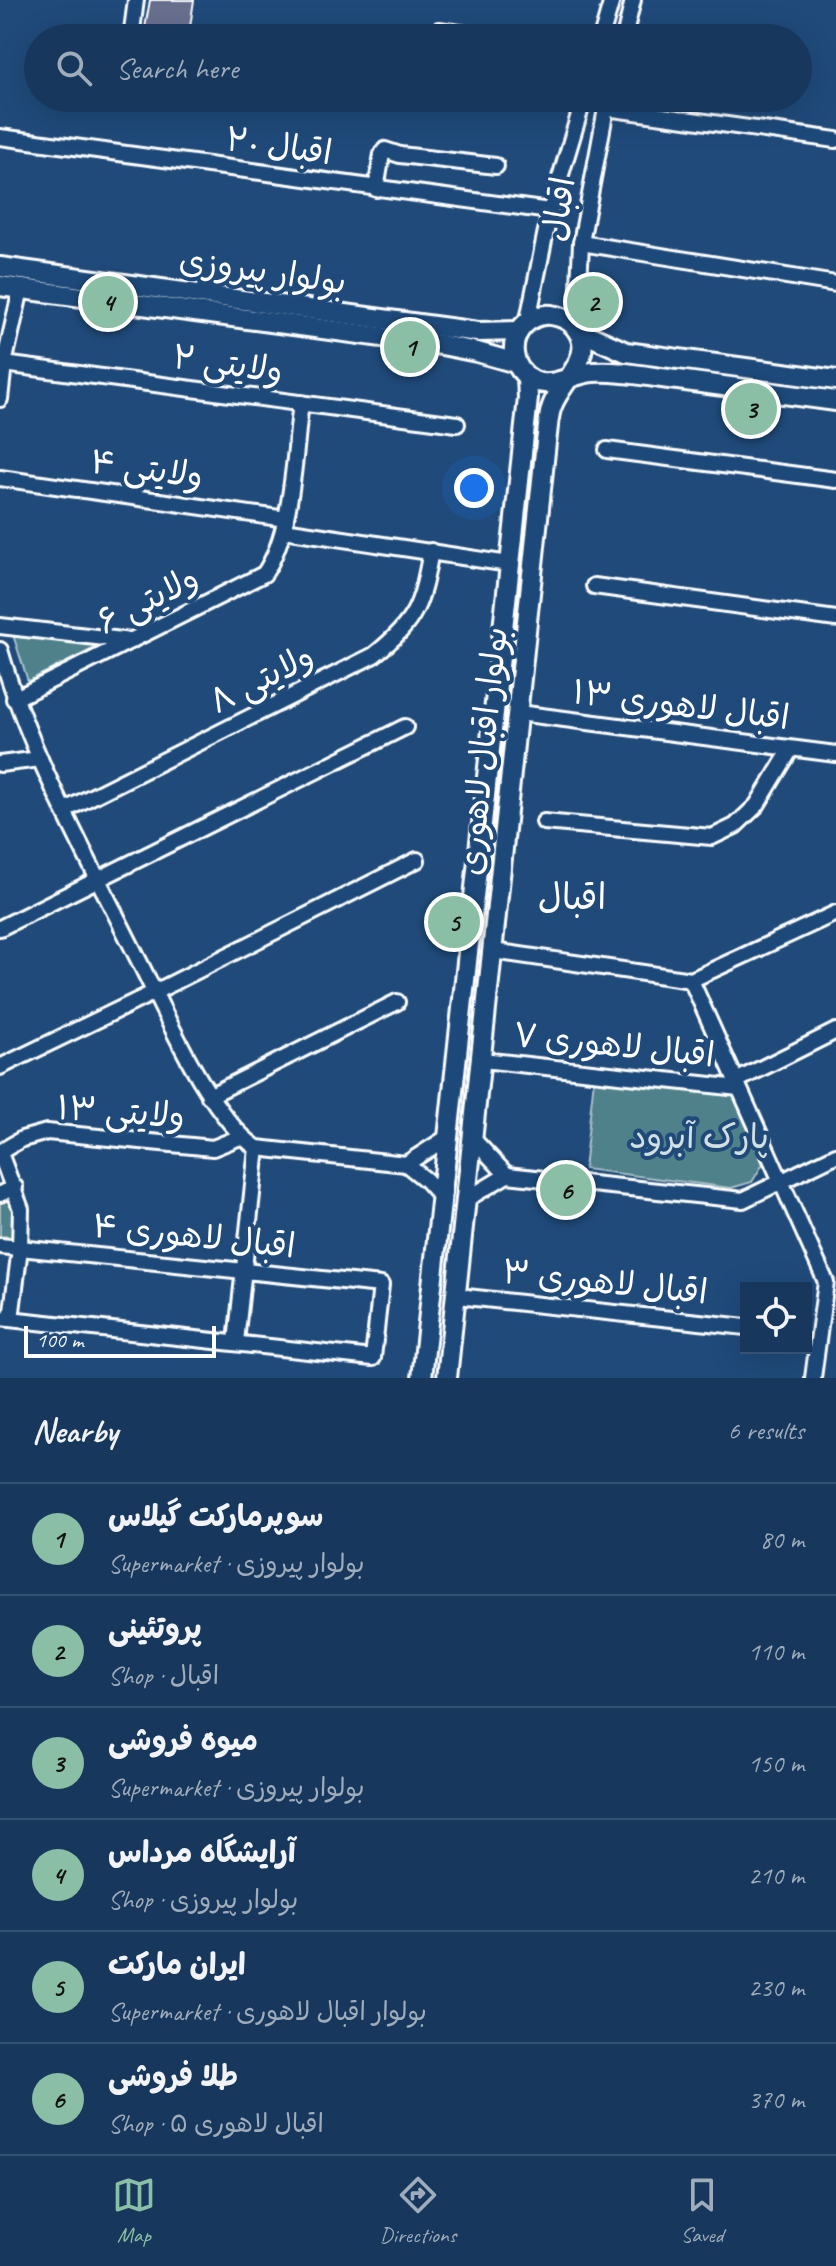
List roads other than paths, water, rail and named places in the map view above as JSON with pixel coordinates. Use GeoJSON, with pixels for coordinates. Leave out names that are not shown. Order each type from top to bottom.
{"type":"FeatureCollection","features":[{"type":"Feature","properties":{"kind":"main road","name":"بولوار پیروزی"},"geometry":{"type":"LineString","coordinates":[[0,267],[478,332],[523,326]]}},
{"type":"Feature","properties":{"kind":"main road","name":"بولوار پیروزی"},"geometry":{"type":"LineString","coordinates":[[0,286],[442,345],[477,352],[522,370]]}},
{"type":"Feature","properties":{"kind":"main road"},"geometry":{"type":"LineString","coordinates":[[577,330],[583,350],[571,375],[560,382],[548,384],[522,370],[513,350],[523,326],[542,315],[556,315],[568,320],[577,330],[626,352],[836,380]]}},
{"type":"Feature","properties":{"kind":"main road","name":"بولوار اقبال لاهوری"},"geometry":{"type":"LineString","coordinates":[[422,1378],[528,398],[522,370]]}},
{"type":"Feature","properties":{"kind":"main road"},"geometry":{"type":"LineString","coordinates":[[571,375],[612,372],[836,401]]}},
{"type":"Feature","properties":{"kind":"main road","name":"بولوار اقبال لاهوری"},"geometry":{"type":"LineString","coordinates":[[447,1378],[552,406],[571,375]]}},
{"type":"Feature","properties":{"kind":"main road"},"geometry":{"type":"LineString","coordinates":[[484,807],[509,809]]}},
{"type":"Feature","properties":{"kind":"street"},"geometry":{"type":"LineString","coordinates":[[133,24],[136,0]]}},
{"type":"Feature","properties":{"kind":"street"},"geometry":{"type":"LineString","coordinates":[[605,24],[612,0]]}},
{"type":"Feature","properties":{"kind":"street"},"geometry":{"type":"LineString","coordinates":[[627,24],[633,0]]}},
{"type":"Feature","properties":{"kind":"street","name":"اقبال"},"geometry":{"type":"LineString","coordinates":[[523,326],[550,211],[580,112]]}},
{"type":"Feature","properties":{"kind":"street","name":"اقبال"},"geometry":{"type":"LineString","coordinates":[[577,330],[581,243],[605,112]]}},
{"type":"Feature","properties":{"kind":"street"},"geometry":{"type":"LineString","coordinates":[[663,112],[836,140]]}},
{"type":"Feature","properties":{"kind":"street","name":"اقبال ۲۰"},"geometry":{"type":"LineString","coordinates":[[0,137],[550,211]]}},
{"type":"Feature","properties":{"kind":"street"},"geometry":{"type":"LineString","coordinates":[[376,189],[385,150],[400,155],[496,166]]}},
{"type":"Feature","properties":{"kind":"street"},"geometry":{"type":"LineString","coordinates":[[581,243],[836,284]]}},
{"type":"Feature","properties":{"kind":"street"},"geometry":{"type":"LineString","coordinates":[[0,399],[4,364],[21,289]]}},
{"type":"Feature","properties":{"kind":"street","name":"ولایتی ۲"},"geometry":{"type":"LineString","coordinates":[[4,364],[457,424]]}},
{"type":"Feature","properties":{"kind":"street","name":"ولایتی ۶"},"geometry":{"type":"LineString","coordinates":[[8,691],[132,641],[264,574],[275,559],[285,524],[301,403]]}},
{"type":"Feature","properties":{"kind":"street"},"geometry":{"type":"LineString","coordinates":[[607,450],[836,480]]}},
{"type":"Feature","properties":{"kind":"street","name":"ولایتی ۴"},"geometry":{"type":"LineString","coordinates":[[0,478],[509,564]]}},
{"type":"Feature","properties":{"kind":"street","name":"ولایتی ۸"},"geometry":{"type":"LineString","coordinates":[[65,810],[374,655],[412,619],[422,598],[431,551]]}},
{"type":"Feature","properties":{"kind":"street"},"geometry":{"type":"LineString","coordinates":[[594,586],[836,619]]}},
{"type":"Feature","properties":{"kind":"street"},"geometry":{"type":"LineString","coordinates":[[0,626],[132,641]]}},
{"type":"Feature","properties":{"kind":"street"},"geometry":{"type":"LineString","coordinates":[[0,650],[8,691],[98,879],[209,1096],[240,1137],[257,1148],[406,1164],[442,1198]]}},
{"type":"Feature","properties":{"kind":"street","name":"اقبال لاهوری ۱۳"},"geometry":{"type":"LineString","coordinates":[[518,713],[836,754]]}},
{"type":"Feature","properties":{"kind":"street"},"geometry":{"type":"LineString","coordinates":[[0,928],[405,727]]}},
{"type":"Feature","properties":{"kind":"street"},"geometry":{"type":"LineString","coordinates":[[544,822],[712,837],[735,826],[757,805],[791,749]]}},
{"type":"Feature","properties":{"kind":"street"},"geometry":{"type":"LineString","coordinates":[[0,764],[40,759]]}},
{"type":"Feature","properties":{"kind":"street"},"geometry":{"type":"LineString","coordinates":[[0,1067],[417,860]]}},
{"type":"Feature","properties":{"kind":"street"},"geometry":{"type":"LineString","coordinates":[[493,951],[691,980],[836,913]]}},
{"type":"Feature","properties":{"kind":"street"},"geometry":{"type":"LineString","coordinates":[[691,980],[781,1182],[831,1282],[813,1334],[813,1378]]}},
{"type":"Feature","properties":{"kind":"street"},"geometry":{"type":"LineString","coordinates":[[209,1096],[397,1002]]}},
{"type":"Feature","properties":{"kind":"street"},"geometry":{"type":"LineString","coordinates":[[738,1084],[836,1031]]}},
{"type":"Feature","properties":{"kind":"street","name":"اقبال لاهوری ۷"},"geometry":{"type":"LineString","coordinates":[[482,1060],[738,1084]]}},
{"type":"Feature","properties":{"kind":"street","name":"ولایتی ۱۳"},"geometry":{"type":"LineString","coordinates":[[0,1152],[22,1139],[47,1132],[213,1148],[240,1137]]}},
{"type":"Feature","properties":{"kind":"street"},"geometry":{"type":"LineString","coordinates":[[406,1164],[448,1137]]}},
{"type":"Feature","properties":{"kind":"street"},"geometry":{"type":"LineString","coordinates":[[474,1140],[507,1175]]}},
{"type":"Feature","properties":{"kind":"street"},"geometry":{"type":"LineString","coordinates":[[0,1152],[21,1209],[20,1248],[6,1318],[236,1342],[257,1148]]}},
{"type":"Feature","properties":{"kind":"street"},"geometry":{"type":"LineString","coordinates":[[467,1199],[507,1175],[743,1200],[836,1155]]}},
{"type":"Feature","properties":{"kind":"street"},"geometry":{"type":"LineString","coordinates":[[0,1194],[15,1187]]}},
{"type":"Feature","properties":{"kind":"street","name":"اقبال لاهوری ۴"},"geometry":{"type":"LineString","coordinates":[[0,1246],[381,1285],[373,1358],[236,1342]]}},
{"type":"Feature","properties":{"kind":"street","name":"اقبال لاهوری ۳"},"geometry":{"type":"LineString","coordinates":[[457,1296],[740,1326]]}},
{"type":"Feature","properties":{"kind":"place","name":"آرایشگاه مرداس"},"geometry":{"type":"Point","coordinates":[108,302]}},
{"type":"Feature","properties":{"kind":"place","name":"پروتئینی"},"geometry":{"type":"Point","coordinates":[593,302]}},
{"type":"Feature","properties":{"kind":"place","name":"سوپرمارکت گیلاس"},"geometry":{"type":"Point","coordinates":[410,347]}},
{"type":"Feature","properties":{"kind":"place","name":"میوه فروشی"},"geometry":{"type":"Point","coordinates":[751,409]}},
{"type":"Feature","properties":{"kind":"place","name":"ایران مارکت"},"geometry":{"type":"Point","coordinates":[454,922]}},
{"type":"Feature","properties":{"kind":"place","name":"طلا فروشی"},"geometry":{"type":"Point","coordinates":[566,1190]}},
{"type":"Feature","properties":{"kind":"district","name":"اقبال"},"geometry":{"type":"Point","coordinates":[572,896]}},
{"type":"Feature","properties":{"kind":"park label","name":"پارک آبرود"},"geometry":{"type":"Point","coordinates":[699,1136]}}]}
